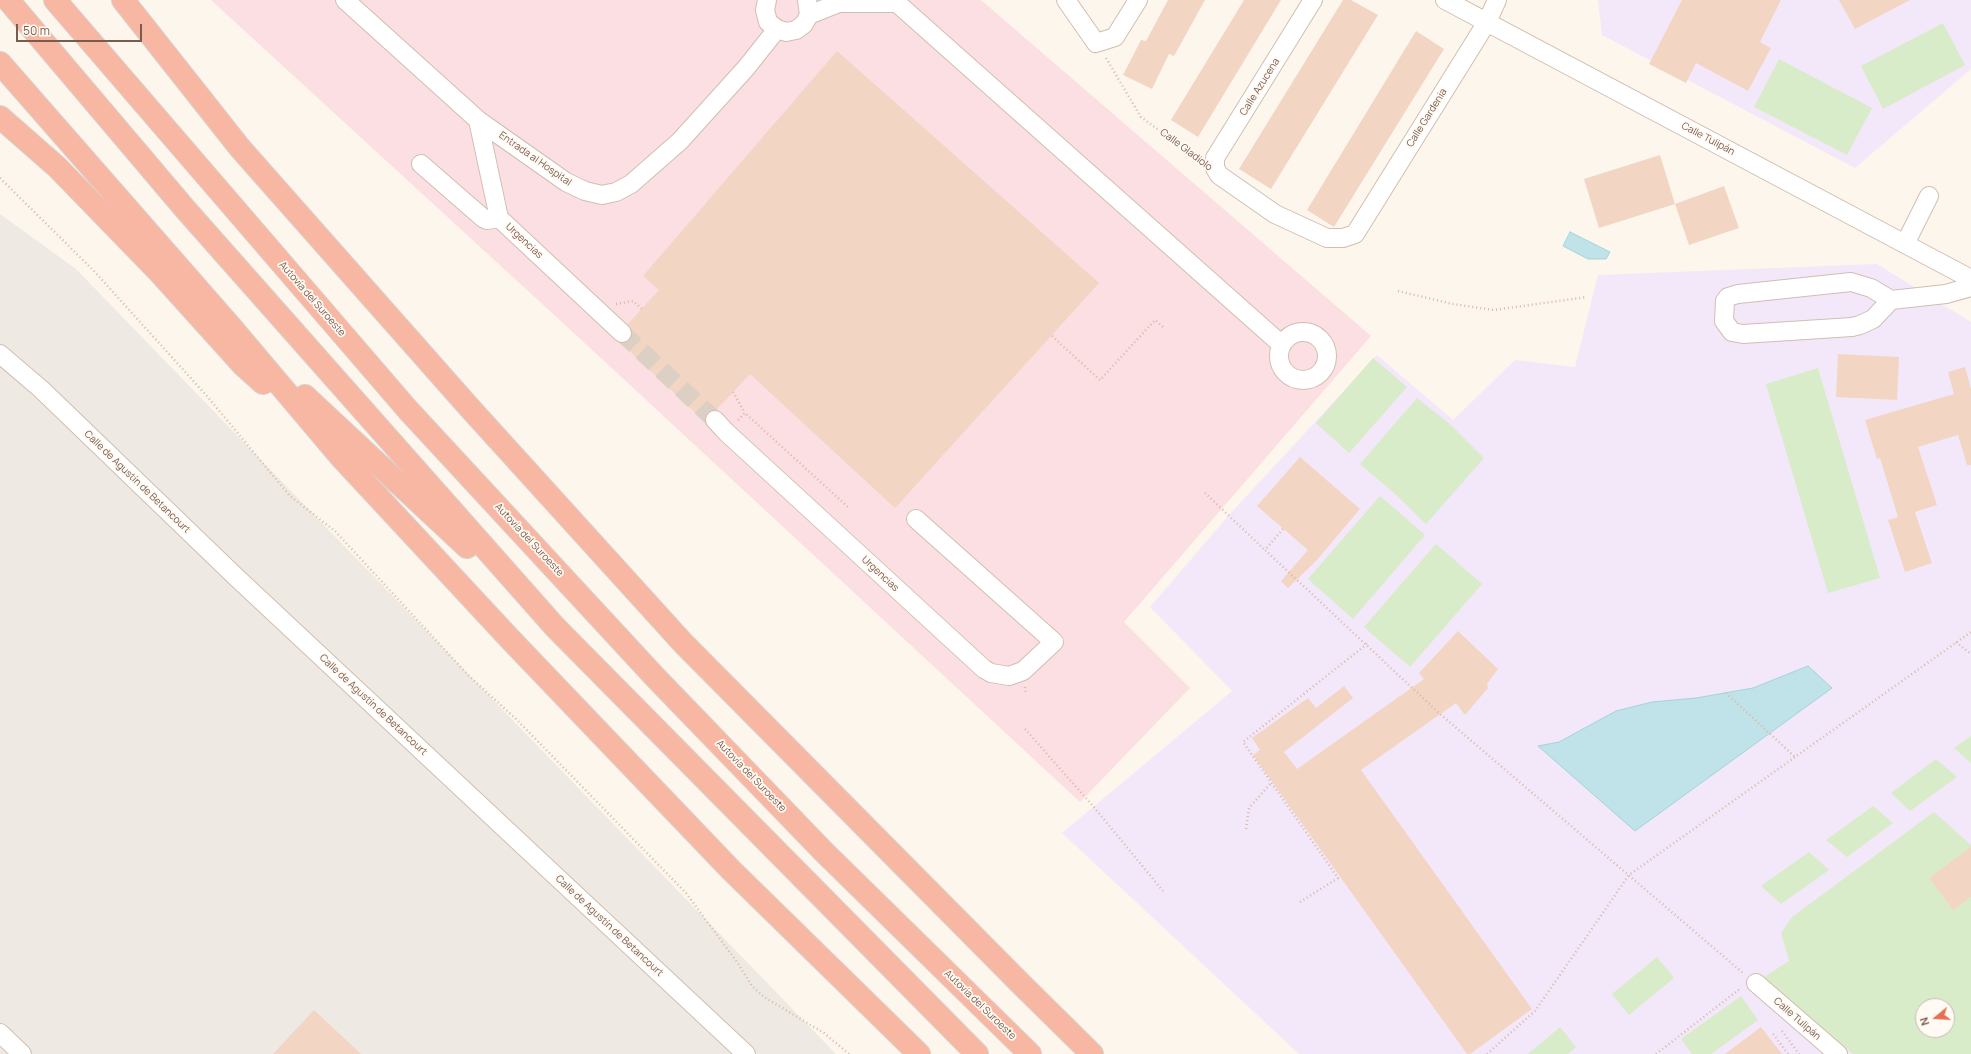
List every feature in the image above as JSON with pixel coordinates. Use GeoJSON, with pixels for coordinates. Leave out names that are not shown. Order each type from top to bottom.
{"type":"FeatureCollection","features":[{"type":"Feature","properties":{"kind":"highway"},"geometry":{"type":"LineString","coordinates":[[8,0],[186,210],[555,627]]}},
{"type":"Feature","properties":{"kind":"highway","name":"Autovía del Suroeste"},"geometry":{"type":"LineString","coordinates":[[55,0],[408,410],[655,677],[824,852],[1030,1054]]}},
{"type":"Feature","properties":{"kind":"highway"},"geometry":{"type":"LineString","coordinates":[[123,0],[240,148],[468,406],[683,643],[1016,980],[1092,1054]]}},
{"type":"Feature","properties":{"kind":"highway"},"geometry":{"type":"LineString","coordinates":[[0,63],[231,327],[340,456],[510,639],[731,870],[919,1054]]}},
{"type":"Feature","properties":{"kind":"highway"},"geometry":{"type":"LineString","coordinates":[[0,117],[57,167],[160,272],[242,364],[340,456]]}},
{"type":"Feature","properties":{"kind":"highway"},"geometry":{"type":"LineString","coordinates":[[231,327],[555,627],[977,1054]]}},
{"type":"Feature","properties":{"kind":"street","name":"Entrada al Hospital"},"geometry":{"type":"LineString","coordinates":[[345,0],[356,6],[478,120],[566,182],[585,191],[602,195],[616,192],[643,175],[680,141],[746,68],[776,29]]}},
{"type":"Feature","properties":{"kind":"street"},"geometry":{"type":"LineString","coordinates":[[767,0],[765,10],[768,22],[776,29],[786,32],[796,30],[804,24],[808,8],[839,3],[892,2],[1282,345]]}},
{"type":"Feature","properties":{"kind":"street"},"geometry":{"type":"LineString","coordinates":[[1066,0],[1096,43],[1115,37],[1138,0]]}},
{"type":"Feature","properties":{"kind":"street","name":"Calle Azucena"},"geometry":{"type":"LineString","coordinates":[[1219,175],[1216,168],[1215,158],[1313,0]]}},
{"type":"Feature","properties":{"kind":"street","name":"Calle Tulipán"},"geometry":{"type":"LineString","coordinates":[[1445,0],[1971,279]]}},
{"type":"Feature","properties":{"kind":"street","name":"Calle Gardenia"},"geometry":{"type":"LineString","coordinates":[[1355,234],[1487,22],[1497,0]]}},
{"type":"Feature","properties":{"kind":"street","name":"Urgencias"},"geometry":{"type":"LineString","coordinates":[[478,120],[499,218],[622,333]]}},
{"type":"Feature","properties":{"kind":"street"},"geometry":{"type":"LineString","coordinates":[[421,164],[483,218],[487,220],[499,218]]}},
{"type":"Feature","properties":{"kind":"street","name":"Calle Gladiolo"},"geometry":{"type":"LineString","coordinates":[[1219,175],[1275,214],[1327,238],[1343,238],[1355,234]]}},
{"type":"Feature","properties":{"kind":"street"},"geometry":{"type":"LineString","coordinates":[[1905,244],[1928,196]]}},
{"type":"Feature","properties":{"kind":"street"},"geometry":{"type":"LineString","coordinates":[[1891,300],[1873,319],[1852,327],[1743,334],[1732,332],[1724,321],[1726,301],[1728,298],[1738,294],[1850,282],[1871,288],[1891,300],[1946,294],[1971,287]]}},
{"type":"Feature","properties":{"kind":"street","name":"Calle de Agustín de Betancourt"},"geometry":{"type":"LineString","coordinates":[[0,354],[41,389],[242,583],[746,1054]]}},
{"type":"Feature","properties":{"kind":"street","name":"Urgencias"},"geometry":{"type":"LineString","coordinates":[[715,420],[726,432],[984,669],[1000,676],[1017,674],[1054,642],[916,519]]}},
{"type":"Feature","properties":{"kind":"street","name":"Calle Tulipán"},"geometry":{"type":"LineString","coordinates":[[1754,982],[1838,1054]]}},
{"type":"Feature","properties":{"kind":"street"},"geometry":{"type":"LineString","coordinates":[[0,1033],[22,1054]]}},
{"type":"Feature","properties":{"kind":"path","name":"Calle Gladiolo"},"geometry":{"type":"LineString","coordinates":[[1096,43],[1141,117],[1219,175]]}},
{"type":"Feature","properties":{"kind":"path"},"geometry":{"type":"LineString","coordinates":[[0,178],[94,271],[206,395],[290,496],[335,531],[469,676],[516,719],[686,893],[737,962],[752,986],[764,997],[824,1033],[849,1054]]}},
{"type":"Feature","properties":{"kind":"path"},"geometry":{"type":"LineString","coordinates":[[1398,291],[1453,304],[1494,310],[1587,297]]}},
{"type":"Feature","properties":{"kind":"path"},"geometry":{"type":"LineString","coordinates":[[613,304],[633,301],[642,308]]}},
{"type":"Feature","properties":{"kind":"path"},"geometry":{"type":"LineString","coordinates":[[1052,336],[1100,380],[1156,320],[1163,327]]}},
{"type":"Feature","properties":{"kind":"path"},"geometry":{"type":"LineString","coordinates":[[733,392],[745,413],[849,508]]}},
{"type":"Feature","properties":{"kind":"path"},"geometry":{"type":"LineString","coordinates":[[736,422],[745,413]]}},
{"type":"Feature","properties":{"kind":"path"},"geometry":{"type":"LineString","coordinates":[[1205,494],[1367,644],[1440,714],[1754,982],[1656,1054]]}},
{"type":"Feature","properties":{"kind":"path"},"geometry":{"type":"LineString","coordinates":[[1265,550],[1283,528]]}},
{"type":"Feature","properties":{"kind":"path"},"geometry":{"type":"LineString","coordinates":[[1487,1054],[1535,1011],[1629,876],[1971,632]]}},
{"type":"Feature","properties":{"kind":"path"},"geometry":{"type":"LineString","coordinates":[[1956,642],[1971,654]]}},
{"type":"Feature","properties":{"kind":"path"},"geometry":{"type":"LineString","coordinates":[[1300,902],[1338,878],[1243,742],[1367,644]]}},
{"type":"Feature","properties":{"kind":"path"},"geometry":{"type":"LineString","coordinates":[[1726,693],[1795,757]]}},
{"type":"Feature","properties":{"kind":"path"},"geometry":{"type":"LineString","coordinates":[[1025,728],[1093,806],[1163,891]]}},
{"type":"Feature","properties":{"kind":"path"},"geometry":{"type":"LineString","coordinates":[[1246,829],[1249,808],[1271,783]]}},
{"type":"Feature","properties":{"kind":"path"},"geometry":{"type":"LineString","coordinates":[[1782,1031],[1799,1054]]}},
{"type":"Feature","properties":{"kind":"path"},"geometry":{"type":"LineString","coordinates":[[1773,1034],[1788,1054]]}},
{"type":"Feature","properties":{"kind":"shaded area"},"geometry":{"type":"Polygon","coordinates":[[[211,0],[981,0],[1371,336],[1124,622],[1190,688],[1080,802],[576,335],[211,0]]]}},
{"type":"Feature","properties":{"kind":"shaded area"},"geometry":{"type":"Polygon","coordinates":[[[1598,0],[1971,0],[1971,69],[1855,168],[1602,35],[1598,0]]]}},
{"type":"Feature","properties":{"kind":"shaded area"},"geometry":{"type":"Polygon","coordinates":[[[0,214],[76,269],[836,1054],[0,1054],[0,214]]]}},
{"type":"Feature","properties":{"kind":"shaded area"},"geometry":{"type":"Polygon","coordinates":[[[1877,264],[1971,322],[1971,1054],[1299,1054],[1062,833],[1232,691],[1150,607],[1229,515],[1377,355],[1453,420],[1515,360],[1575,367],[1598,275],[1877,264]]]}},
{"type":"Feature","properties":{"kind":"green space"},"geometry":{"type":"Polygon","coordinates":[[[1943,23],[1965,65],[1883,109],[1861,66],[1943,23]]]}},
{"type":"Feature","properties":{"kind":"green space"},"geometry":{"type":"Polygon","coordinates":[[[1779,59],[1872,108],[1847,155],[1754,107],[1779,59]]]}},
{"type":"Feature","properties":{"kind":"green space"},"geometry":{"type":"Polygon","coordinates":[[[1373,358],[1407,387],[1349,453],[1316,423],[1373,358]]]}},
{"type":"Feature","properties":{"kind":"green space"},"geometry":{"type":"Polygon","coordinates":[[[1818,368],[1880,578],[1828,593],[1766,384],[1818,368]]]}},
{"type":"Feature","properties":{"kind":"green space"},"geometry":{"type":"Polygon","coordinates":[[[1417,398],[1451,425],[1484,458],[1426,524],[1392,491],[1360,464],[1417,398]]]}},
{"type":"Feature","properties":{"kind":"green space"},"geometry":{"type":"Polygon","coordinates":[[[1380,496],[1425,535],[1353,619],[1308,579],[1380,496]]]}},
{"type":"Feature","properties":{"kind":"green space"},"geometry":{"type":"Polygon","coordinates":[[[1436,544],[1482,584],[1410,667],[1364,627],[1436,544]]]}},
{"type":"Feature","properties":{"kind":"green space"},"geometry":{"type":"Polygon","coordinates":[[[1971,736],[1971,763],[1954,748],[1971,736]]]}},
{"type":"Feature","properties":{"kind":"green space"},"geometry":{"type":"Polygon","coordinates":[[[1936,759],[1957,777],[1910,811],[1891,793],[1936,759]]]}},
{"type":"Feature","properties":{"kind":"green space"},"geometry":{"type":"Polygon","coordinates":[[[1873,806],[1893,823],[1847,857],[1826,840],[1873,806]]]}},
{"type":"Feature","properties":{"kind":"green space"},"geometry":{"type":"Polygon","coordinates":[[[1934,812],[1971,845],[1971,847],[1929,878],[1953,910],[1971,897],[1971,1054],[1853,1054],[1761,979],[1789,961],[1781,933],[1792,917],[1934,812]]]}},
{"type":"Feature","properties":{"kind":"green space"},"geometry":{"type":"Polygon","coordinates":[[[1809,852],[1829,870],[1781,904],[1761,886],[1809,852]]]}},
{"type":"Feature","properties":{"kind":"green space"},"geometry":{"type":"Polygon","coordinates":[[[1657,957],[1674,978],[1629,1015],[1612,994],[1657,957]]]}},
{"type":"Feature","properties":{"kind":"green space"},"geometry":{"type":"Polygon","coordinates":[[[1741,996],[1758,1020],[1711,1054],[1692,1054],[1681,1039],[1741,996]]]}},
{"type":"Feature","properties":{"kind":"green space"},"geometry":{"type":"Polygon","coordinates":[[[1560,1027],[1576,1047],[1568,1054],[1528,1054],[1560,1027]]]}},
{"type":"Feature","properties":{"kind":"water"},"geometry":{"type":"Polygon","coordinates":[[[1570,232],[1610,252],[1606,259],[1588,259],[1563,246],[1570,232]]]}},
{"type":"Feature","properties":{"kind":"water"},"geometry":{"type":"Polygon","coordinates":[[[1808,666],[1832,688],[1635,831],[1538,746],[1559,742],[1616,711],[1652,702],[1696,698],[1753,688],[1808,666]]]}},
{"type":"Feature","properties":{"kind":"building"},"geometry":{"type":"Polygon","coordinates":[[[1168,0],[1205,0],[1174,56],[1169,54],[1152,89],[1123,75],[1141,40],[1146,41],[1168,0]]]}},
{"type":"Feature","properties":{"kind":"building"},"geometry":{"type":"Polygon","coordinates":[[[1244,0],[1281,0],[1198,137],[1171,120],[1244,0]]]}},
{"type":"Feature","properties":{"kind":"building"},"geometry":{"type":"Polygon","coordinates":[[[1343,0],[1351,0],[1378,15],[1271,189],[1239,169],[1343,0]]]}},
{"type":"Feature","properties":{"kind":"building"},"geometry":{"type":"Polygon","coordinates":[[[1682,0],[1781,0],[1760,42],[1771,48],[1748,91],[1696,63],[1686,83],[1649,64],[1682,0]]]}},
{"type":"Feature","properties":{"kind":"building"},"geometry":{"type":"Polygon","coordinates":[[[1839,0],[1910,0],[1855,29],[1839,0]]]}},
{"type":"Feature","properties":{"kind":"building"},"geometry":{"type":"Polygon","coordinates":[[[1416,31],[1444,49],[1334,227],[1307,210],[1416,31]]]}},
{"type":"Feature","properties":{"kind":"building"},"geometry":{"type":"Polygon","coordinates":[[[837,51],[1099,283],[895,508],[750,374],[716,410],[708,413],[705,422],[621,343],[629,340],[632,336],[632,330],[628,324],[659,290],[643,276],[837,51]]]}},
{"type":"Feature","properties":{"kind":"building"},"geometry":{"type":"Polygon","coordinates":[[[1660,155],[1675,204],[1599,228],[1584,179],[1660,155]]]}},
{"type":"Feature","properties":{"kind":"building"},"geometry":{"type":"Polygon","coordinates":[[[1724,186],[1739,228],[1689,245],[1675,204],[1724,186]]]}},
{"type":"Feature","properties":{"kind":"building"},"geometry":{"type":"Polygon","coordinates":[[[1838,354],[1899,357],[1897,400],[1836,397],[1838,354]]]}},
{"type":"Feature","properties":{"kind":"building"},"geometry":{"type":"Polygon","coordinates":[[[1965,367],[1971,389],[1971,465],[1967,465],[1958,435],[1918,447],[1937,505],[1915,512],[1932,563],[1905,572],[1888,520],[1898,517],[1880,458],[1877,459],[1865,420],[1954,394],[1948,372],[1965,367]]]}},
{"type":"Feature","properties":{"kind":"building"},"geometry":{"type":"Polygon","coordinates":[[[1300,457],[1360,509],[1316,561],[1288,588],[1281,581],[1308,550],[1257,506],[1300,457]]]}},
{"type":"Feature","properties":{"kind":"building"},"geometry":{"type":"Polygon","coordinates":[[[1458,631],[1498,669],[1487,684],[1488,688],[1465,715],[1456,703],[1361,770],[1532,1009],[1470,1054],[1467,1054],[1253,755],[1260,750],[1252,738],[1308,698],[1316,708],[1344,686],[1353,698],[1284,752],[1297,769],[1424,679],[1419,673],[1458,631]]]}},
{"type":"Feature","properties":{"kind":"building"},"geometry":{"type":"Polygon","coordinates":[[[1971,847],[1971,897],[1953,910],[1929,878],[1971,847]]]}},
{"type":"Feature","properties":{"kind":"building"},"geometry":{"type":"Polygon","coordinates":[[[314,1010],[361,1054],[273,1054],[314,1010]]]}},
{"type":"Feature","properties":{"kind":"building"},"geometry":{"type":"Polygon","coordinates":[[[1761,1027],[1782,1054],[1725,1054],[1761,1027]]]}},
{"type":"Feature","properties":{"kind":"tunnel"},"geometry":{"type":"LineString","coordinates":[[622,333],[715,420]]}}]}
